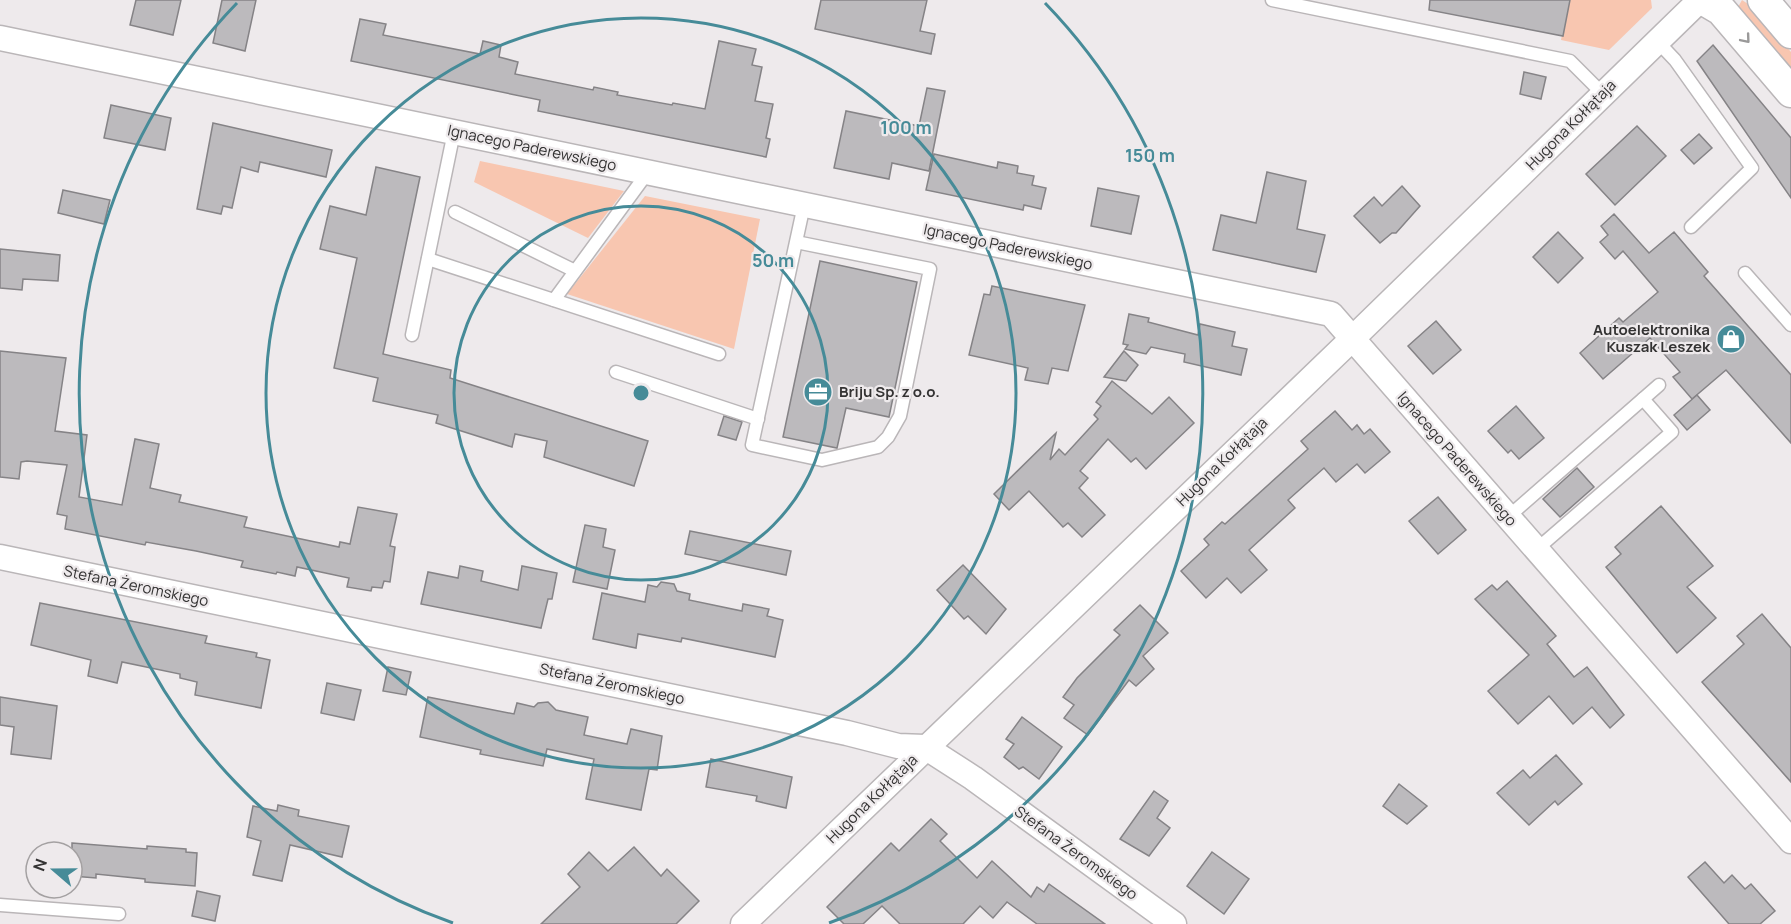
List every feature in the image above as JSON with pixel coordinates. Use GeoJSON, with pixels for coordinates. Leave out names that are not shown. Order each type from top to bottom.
{"type":"FeatureCollection","features":[{"type":"Feature","properties":{"kind":"street","name":"Hugona Kołłątaja"},"geometry":{"type":"LineString","coordinates":[[743,924],[1702,0]]}},
{"type":"Feature","properties":{"kind":"street"},"geometry":{"type":"LineString","coordinates":[[1702,0],[1721,10],[1791,92]]}},
{"type":"Feature","properties":{"kind":"street"},"geometry":{"type":"LineString","coordinates":[[1762,0],[1791,33]]}},
{"type":"Feature","properties":{"kind":"street","name":"Ignacego Paderewskiego"},"geometry":{"type":"LineString","coordinates":[[0,38],[1331,314],[1791,841]]}},
{"type":"Feature","properties":{"kind":"street","name":"Stefana Żeromskiego"},"geometry":{"type":"LineString","coordinates":[[0,557],[836,730],[898,746],[925,747],[973,778],[1174,924]]}},
{"type":"Feature","properties":{"kind":"lane"},"geometry":{"type":"LineString","coordinates":[[1272,0],[1570,61],[1603,94]]}},
{"type":"Feature","properties":{"kind":"lane"},"geometry":{"type":"LineString","coordinates":[[1657,41],[1675,60],[1752,168],[1691,227]]}},
{"type":"Feature","properties":{"kind":"lane"},"geometry":{"type":"LineString","coordinates":[[412,335],[454,132]]}},
{"type":"Feature","properties":{"kind":"lane"},"geometry":{"type":"LineString","coordinates":[[554,300],[648,172]]}},
{"type":"Feature","properties":{"kind":"lane"},"geometry":{"type":"LineString","coordinates":[[796,242],[930,269],[900,416],[888,437],[879,447],[822,460],[752,445],[804,205]]}},
{"type":"Feature","properties":{"kind":"lane"},"geometry":{"type":"LineString","coordinates":[[455,212],[575,272]]}},
{"type":"Feature","properties":{"kind":"lane"},"geometry":{"type":"LineString","coordinates":[[428,259],[719,354]]}},
{"type":"Feature","properties":{"kind":"lane"},"geometry":{"type":"LineString","coordinates":[[1746,273],[1791,326]]}},
{"type":"Feature","properties":{"kind":"lane"},"geometry":{"type":"LineString","coordinates":[[616,372],[758,419]]}},
{"type":"Feature","properties":{"kind":"lane"},"geometry":{"type":"LineString","coordinates":[[1508,517],[1659,385]]}},
{"type":"Feature","properties":{"kind":"lane"},"geometry":{"type":"LineString","coordinates":[[1537,549],[1672,432],[1642,399]]}},
{"type":"Feature","properties":{"kind":"lane"},"geometry":{"type":"LineString","coordinates":[[0,905],[119,914]]}},
{"type":"Feature","properties":{"kind":"shaded area"},"geometry":{"type":"Polygon","coordinates":[[[1569,0],[1651,0],[1652,8],[1609,50],[1561,40],[1569,0]]]}},
{"type":"Feature","properties":{"kind":"shaded area"},"geometry":{"type":"Polygon","coordinates":[[[1742,0],[1751,6],[1791,52],[1791,74],[1737,9],[1742,0]]]}},
{"type":"Feature","properties":{"kind":"shaded area"},"geometry":{"type":"Polygon","coordinates":[[[480,161],[624,191],[588,238],[474,182],[480,161]]]}},
{"type":"Feature","properties":{"kind":"shaded area"},"geometry":{"type":"Polygon","coordinates":[[[645,196],[760,219],[734,349],[567,294],[645,196]]]}},
{"type":"Feature","properties":{"kind":"building"},"geometry":{"type":"Polygon","coordinates":[[[136,0],[181,0],[173,35],[130,25],[136,0]]]}},
{"type":"Feature","properties":{"kind":"building"},"geometry":{"type":"Polygon","coordinates":[[[222,0],[256,0],[245,51],[213,43],[222,0]]]}},
{"type":"Feature","properties":{"kind":"building"},"geometry":{"type":"Polygon","coordinates":[[[821,0],[927,0],[920,31],[935,34],[931,54],[815,29],[821,0]]]}},
{"type":"Feature","properties":{"kind":"building"},"geometry":{"type":"Polygon","coordinates":[[[1430,0],[1570,0],[1563,36],[1429,10],[1430,0]]]}},
{"type":"Feature","properties":{"kind":"building"},"geometry":{"type":"Polygon","coordinates":[[[360,19],[386,24],[383,35],[480,54],[483,41],[501,45],[499,57],[518,62],[515,74],[593,90],[594,87],[618,92],[617,95],[705,109],[719,41],[756,49],[752,65],[762,67],[755,101],[773,104],[766,138],[770,139],[766,157],[538,111],[540,100],[351,61],[360,19]]]}},
{"type":"Feature","properties":{"kind":"building"},"geometry":{"type":"Polygon","coordinates":[[[1713,45],[1791,138],[1791,198],[1697,61],[1713,45]]]}},
{"type":"Feature","properties":{"kind":"building"},"geometry":{"type":"Polygon","coordinates":[[[1524,72],[1546,77],[1541,99],[1520,94],[1524,72]]]}},
{"type":"Feature","properties":{"kind":"building"},"geometry":{"type":"Polygon","coordinates":[[[927,88],[945,91],[929,171],[892,163],[889,179],[834,168],[846,111],[919,126],[927,88]]]}},
{"type":"Feature","properties":{"kind":"building"},"geometry":{"type":"Polygon","coordinates":[[[111,105],[171,118],[165,150],[104,138],[111,105]]]}},
{"type":"Feature","properties":{"kind":"building"},"geometry":{"type":"Polygon","coordinates":[[[213,123],[332,150],[326,177],[260,162],[258,172],[241,167],[232,208],[223,206],[221,214],[197,209],[213,123]]]}},
{"type":"Feature","properties":{"kind":"building"},"geometry":{"type":"Polygon","coordinates":[[[1637,126],[1666,156],[1615,205],[1586,174],[1637,126]]]}},
{"type":"Feature","properties":{"kind":"building"},"geometry":{"type":"Polygon","coordinates":[[[1699,134],[1712,148],[1694,164],[1681,150],[1699,134]]]}},
{"type":"Feature","properties":{"kind":"building"},"geometry":{"type":"Polygon","coordinates":[[[934,154],[997,168],[998,162],[1018,166],[1017,173],[1034,176],[1032,185],[1046,188],[1041,209],[1024,205],[1023,210],[926,190],[934,154]]]}},
{"type":"Feature","properties":{"kind":"building"},"geometry":{"type":"Polygon","coordinates":[[[376,167],[420,177],[383,354],[451,370],[450,378],[648,441],[634,486],[544,457],[547,441],[515,434],[512,447],[436,423],[438,415],[373,401],[378,378],[334,368],[357,258],[320,249],[330,206],[366,215],[376,167]]]}},
{"type":"Feature","properties":{"kind":"building"},"geometry":{"type":"Polygon","coordinates":[[[1267,172],[1306,181],[1297,229],[1325,235],[1316,272],[1213,250],[1221,215],[1256,223],[1267,172]]]}},
{"type":"Feature","properties":{"kind":"building"},"geometry":{"type":"Polygon","coordinates":[[[1402,186],[1420,206],[1396,233],[1392,233],[1380,243],[1354,216],[1374,197],[1382,206],[1402,186]]]}},
{"type":"Feature","properties":{"kind":"building"},"geometry":{"type":"Polygon","coordinates":[[[1098,188],[1139,196],[1131,234],[1091,226],[1098,188]]]}},
{"type":"Feature","properties":{"kind":"building"},"geometry":{"type":"Polygon","coordinates":[[[63,190],[110,200],[104,224],[58,213],[63,190]]]}},
{"type":"Feature","properties":{"kind":"building"},"geometry":{"type":"Polygon","coordinates":[[[1614,214],[1649,253],[1674,232],[1708,272],[1704,276],[1791,375],[1791,443],[1726,370],[1692,399],[1673,377],[1680,372],[1650,338],[1603,379],[1580,353],[1619,318],[1623,322],[1658,292],[1623,251],[1615,259],[1600,242],[1608,235],[1601,226],[1614,214]]]}},
{"type":"Feature","properties":{"kind":"building"},"geometry":{"type":"Polygon","coordinates":[[[1558,232],[1583,258],[1558,283],[1533,257],[1558,232]]]}},
{"type":"Feature","properties":{"kind":"building"},"geometry":{"type":"Polygon","coordinates":[[[0,249],[60,255],[58,281],[23,279],[22,290],[0,288],[0,249]]]}},
{"type":"Feature","properties":{"kind":"building"},"geometry":{"type":"Polygon","coordinates":[[[820,261],[917,282],[889,417],[846,408],[837,448],[783,437],[820,261]]]}},
{"type":"Feature","properties":{"kind":"building"},"geometry":{"type":"Polygon","coordinates":[[[992,286],[1085,305],[1068,371],[1052,368],[1048,384],[1025,380],[1028,368],[969,355],[984,294],[990,295],[992,286]]]}},
{"type":"Feature","properties":{"kind":"building"},"geometry":{"type":"Polygon","coordinates":[[[1129,314],[1149,318],[1148,322],[1198,335],[1200,324],[1235,332],[1232,346],[1247,349],[1241,375],[1184,362],[1185,354],[1151,347],[1146,354],[1125,349],[1128,345],[1123,344],[1129,314]]]}},
{"type":"Feature","properties":{"kind":"building"},"geometry":{"type":"Polygon","coordinates":[[[1436,321],[1461,350],[1433,374],[1408,346],[1436,321]]]}},
{"type":"Feature","properties":{"kind":"building"},"geometry":{"type":"Polygon","coordinates":[[[0,351],[66,358],[55,431],[87,435],[79,497],[122,505],[135,439],[159,444],[150,488],[181,495],[179,502],[247,517],[244,527],[339,547],[340,542],[350,544],[358,507],[397,514],[390,546],[395,547],[390,582],[384,581],[382,588],[372,587],[371,591],[347,587],[349,578],[297,567],[295,576],[277,572],[276,574],[241,567],[243,561],[65,529],[67,516],[57,514],[67,465],[21,462],[19,479],[0,477],[0,351]]]}},
{"type":"Feature","properties":{"kind":"building"},"geometry":{"type":"Polygon","coordinates":[[[1124,351],[1138,365],[1126,381],[1104,377],[1124,351]]]}},
{"type":"Feature","properties":{"kind":"building"},"geometry":{"type":"Polygon","coordinates":[[[1112,381],[1152,414],[1169,397],[1194,423],[1146,469],[1136,458],[1131,462],[1108,439],[1080,471],[1088,478],[1079,488],[1105,515],[1082,537],[1068,523],[1063,527],[1029,491],[1009,510],[994,494],[1056,433],[1050,460],[1059,449],[1065,455],[1098,419],[1094,415],[1101,406],[1096,402],[1112,381]]]}},
{"type":"Feature","properties":{"kind":"building"},"geometry":{"type":"Polygon","coordinates":[[[1697,395],[1710,410],[1687,430],[1674,415],[1697,395]]]}},
{"type":"Feature","properties":{"kind":"building"},"geometry":{"type":"Polygon","coordinates":[[[1516,406],[1544,438],[1519,459],[1511,450],[1508,453],[1488,431],[1516,406]]]}},
{"type":"Feature","properties":{"kind":"building"},"geometry":{"type":"Polygon","coordinates":[[[1335,411],[1352,430],[1357,425],[1364,434],[1370,429],[1390,452],[1365,473],[1357,464],[1336,482],[1324,468],[1288,500],[1295,508],[1249,550],[1267,570],[1241,593],[1227,578],[1206,598],[1181,571],[1209,545],[1204,539],[1222,522],[1225,524],[1308,449],[1301,441],[1335,411]]]}},
{"type":"Feature","properties":{"kind":"building"},"geometry":{"type":"Polygon","coordinates":[[[724,416],[742,422],[736,440],[718,435],[724,416]]]}},
{"type":"Feature","properties":{"kind":"building"},"geometry":{"type":"Polygon","coordinates":[[[1577,468],[1594,487],[1560,517],[1543,499],[1577,468]]]}},
{"type":"Feature","properties":{"kind":"building"},"geometry":{"type":"Polygon","coordinates":[[[1438,497],[1466,530],[1438,554],[1409,521],[1438,497]]]}},
{"type":"Feature","properties":{"kind":"building"},"geometry":{"type":"Polygon","coordinates":[[[1661,506],[1713,566],[1687,587],[1716,618],[1677,653],[1606,567],[1621,554],[1615,547],[1661,506]]]}},
{"type":"Feature","properties":{"kind":"building"},"geometry":{"type":"Polygon","coordinates":[[[585,525],[606,529],[603,547],[615,550],[607,589],[573,582],[585,525]]]}},
{"type":"Feature","properties":{"kind":"building"},"geometry":{"type":"Polygon","coordinates":[[[690,531],[791,551],[786,575],[685,554],[690,531]]]}},
{"type":"Feature","properties":{"kind":"building"},"geometry":{"type":"Polygon","coordinates":[[[963,565],[1006,609],[986,634],[968,616],[964,619],[937,590],[963,565]]]}},
{"type":"Feature","properties":{"kind":"building"},"geometry":{"type":"Polygon","coordinates":[[[460,566],[483,571],[481,581],[518,590],[522,566],[557,573],[552,599],[548,599],[541,628],[421,604],[428,572],[458,578],[460,566]]]}},
{"type":"Feature","properties":{"kind":"building"},"geometry":{"type":"Polygon","coordinates":[[[1507,581],[1556,636],[1547,644],[1574,677],[1587,667],[1624,715],[1610,728],[1592,707],[1573,724],[1549,696],[1518,724],[1488,691],[1529,655],[1475,599],[1492,585],[1497,590],[1507,581]]]}},
{"type":"Feature","properties":{"kind":"building"},"geometry":{"type":"Polygon","coordinates":[[[661,582],[674,584],[677,591],[690,594],[689,600],[742,611],[743,604],[769,609],[767,616],[783,620],[775,657],[682,638],[681,642],[638,634],[636,648],[593,639],[602,593],[645,602],[648,585],[657,587],[661,582]]]}},
{"type":"Feature","properties":{"kind":"building"},"geometry":{"type":"Polygon","coordinates":[[[40,603],[207,636],[205,643],[257,653],[256,657],[270,660],[261,708],[195,695],[197,682],[180,678],[180,674],[122,662],[117,683],[88,676],[91,660],[31,645],[40,603]]]}},
{"type":"Feature","properties":{"kind":"building"},"geometry":{"type":"Polygon","coordinates":[[[1140,605],[1168,633],[1143,656],[1154,669],[1136,686],[1129,680],[1088,735],[1064,718],[1074,705],[1063,697],[1077,678],[1120,635],[1114,630],[1140,605]]]}},
{"type":"Feature","properties":{"kind":"building"},"geometry":{"type":"Polygon","coordinates":[[[1762,614],[1791,648],[1791,782],[1702,682],[1744,644],[1737,636],[1762,614]]]}},
{"type":"Feature","properties":{"kind":"building"},"geometry":{"type":"Polygon","coordinates":[[[388,667],[411,672],[406,695],[383,691],[388,667]]]}},
{"type":"Feature","properties":{"kind":"building"},"geometry":{"type":"Polygon","coordinates":[[[327,683],[361,690],[354,720],[321,713],[327,683]]]}},
{"type":"Feature","properties":{"kind":"building"},"geometry":{"type":"Polygon","coordinates":[[[0,697],[57,706],[51,759],[11,754],[14,727],[0,725],[0,697]]]}},
{"type":"Feature","properties":{"kind":"building"},"geometry":{"type":"Polygon","coordinates":[[[428,697],[514,714],[517,703],[534,707],[538,703],[548,702],[556,710],[588,717],[584,735],[627,744],[631,729],[662,736],[657,770],[649,769],[641,810],[586,799],[594,759],[547,749],[543,766],[480,754],[481,750],[420,737],[428,697]]]}},
{"type":"Feature","properties":{"kind":"building"},"geometry":{"type":"Polygon","coordinates":[[[1022,717],[1062,747],[1039,779],[1023,767],[1019,769],[1004,757],[1014,744],[1006,739],[1022,717]]]}},
{"type":"Feature","properties":{"kind":"building"},"geometry":{"type":"Polygon","coordinates":[[[1556,755],[1582,784],[1558,805],[1555,801],[1529,825],[1497,793],[1523,770],[1530,778],[1556,755]]]}},
{"type":"Feature","properties":{"kind":"building"},"geometry":{"type":"Polygon","coordinates":[[[711,759],[792,777],[786,808],[756,801],[757,796],[706,787],[711,759]]]}},
{"type":"Feature","properties":{"kind":"building"},"geometry":{"type":"Polygon","coordinates":[[[1399,784],[1427,806],[1407,824],[1383,806],[1399,784]]]}},
{"type":"Feature","properties":{"kind":"building"},"geometry":{"type":"Polygon","coordinates":[[[1154,791],[1168,801],[1157,818],[1170,828],[1149,856],[1120,839],[1154,791]]]}},
{"type":"Feature","properties":{"kind":"building"},"geometry":{"type":"Polygon","coordinates":[[[278,805],[299,810],[298,816],[349,826],[342,857],[290,845],[282,881],[253,875],[261,841],[247,837],[253,806],[277,811],[278,805]]]}},
{"type":"Feature","properties":{"kind":"building"},"geometry":{"type":"Polygon","coordinates":[[[931,819],[947,834],[940,841],[977,878],[992,861],[1031,897],[1037,887],[1044,892],[1049,884],[1105,924],[1037,924],[1007,902],[993,918],[980,906],[963,924],[900,924],[882,906],[863,924],[844,924],[827,907],[891,843],[899,851],[931,819]]]}},
{"type":"Feature","properties":{"kind":"building"},"geometry":{"type":"Polygon","coordinates":[[[84,844],[147,849],[147,846],[186,849],[186,852],[197,853],[195,886],[145,882],[145,879],[96,874],[96,878],[84,877],[84,844]]]}},
{"type":"Feature","properties":{"kind":"building"},"geometry":{"type":"Polygon","coordinates":[[[634,847],[661,876],[667,869],[699,901],[676,924],[541,924],[580,887],[568,874],[589,852],[608,871],[634,847]]]}},
{"type":"Feature","properties":{"kind":"building"},"geometry":{"type":"Polygon","coordinates":[[[1212,852],[1249,879],[1224,914],[1187,886],[1212,852]]]}},
{"type":"Feature","properties":{"kind":"building"},"geometry":{"type":"Polygon","coordinates":[[[1705,862],[1724,883],[1732,875],[1745,889],[1751,884],[1775,911],[1760,924],[1729,924],[1688,877],[1705,862]]]}},
{"type":"Feature","properties":{"kind":"building"},"geometry":{"type":"Polygon","coordinates":[[[197,891],[220,896],[215,921],[192,916],[197,891]]]}},
{"type":"Feature","properties":{"kind":"place","name":"Autoelektronika Kuszak Leszek"},"geometry":{"type":"Point","coordinates":[1731,339]}},
{"type":"Feature","properties":{"kind":"place","name":"Briju Sp. z o.o."},"geometry":{"type":"Point","coordinates":[818,392]}}]}
